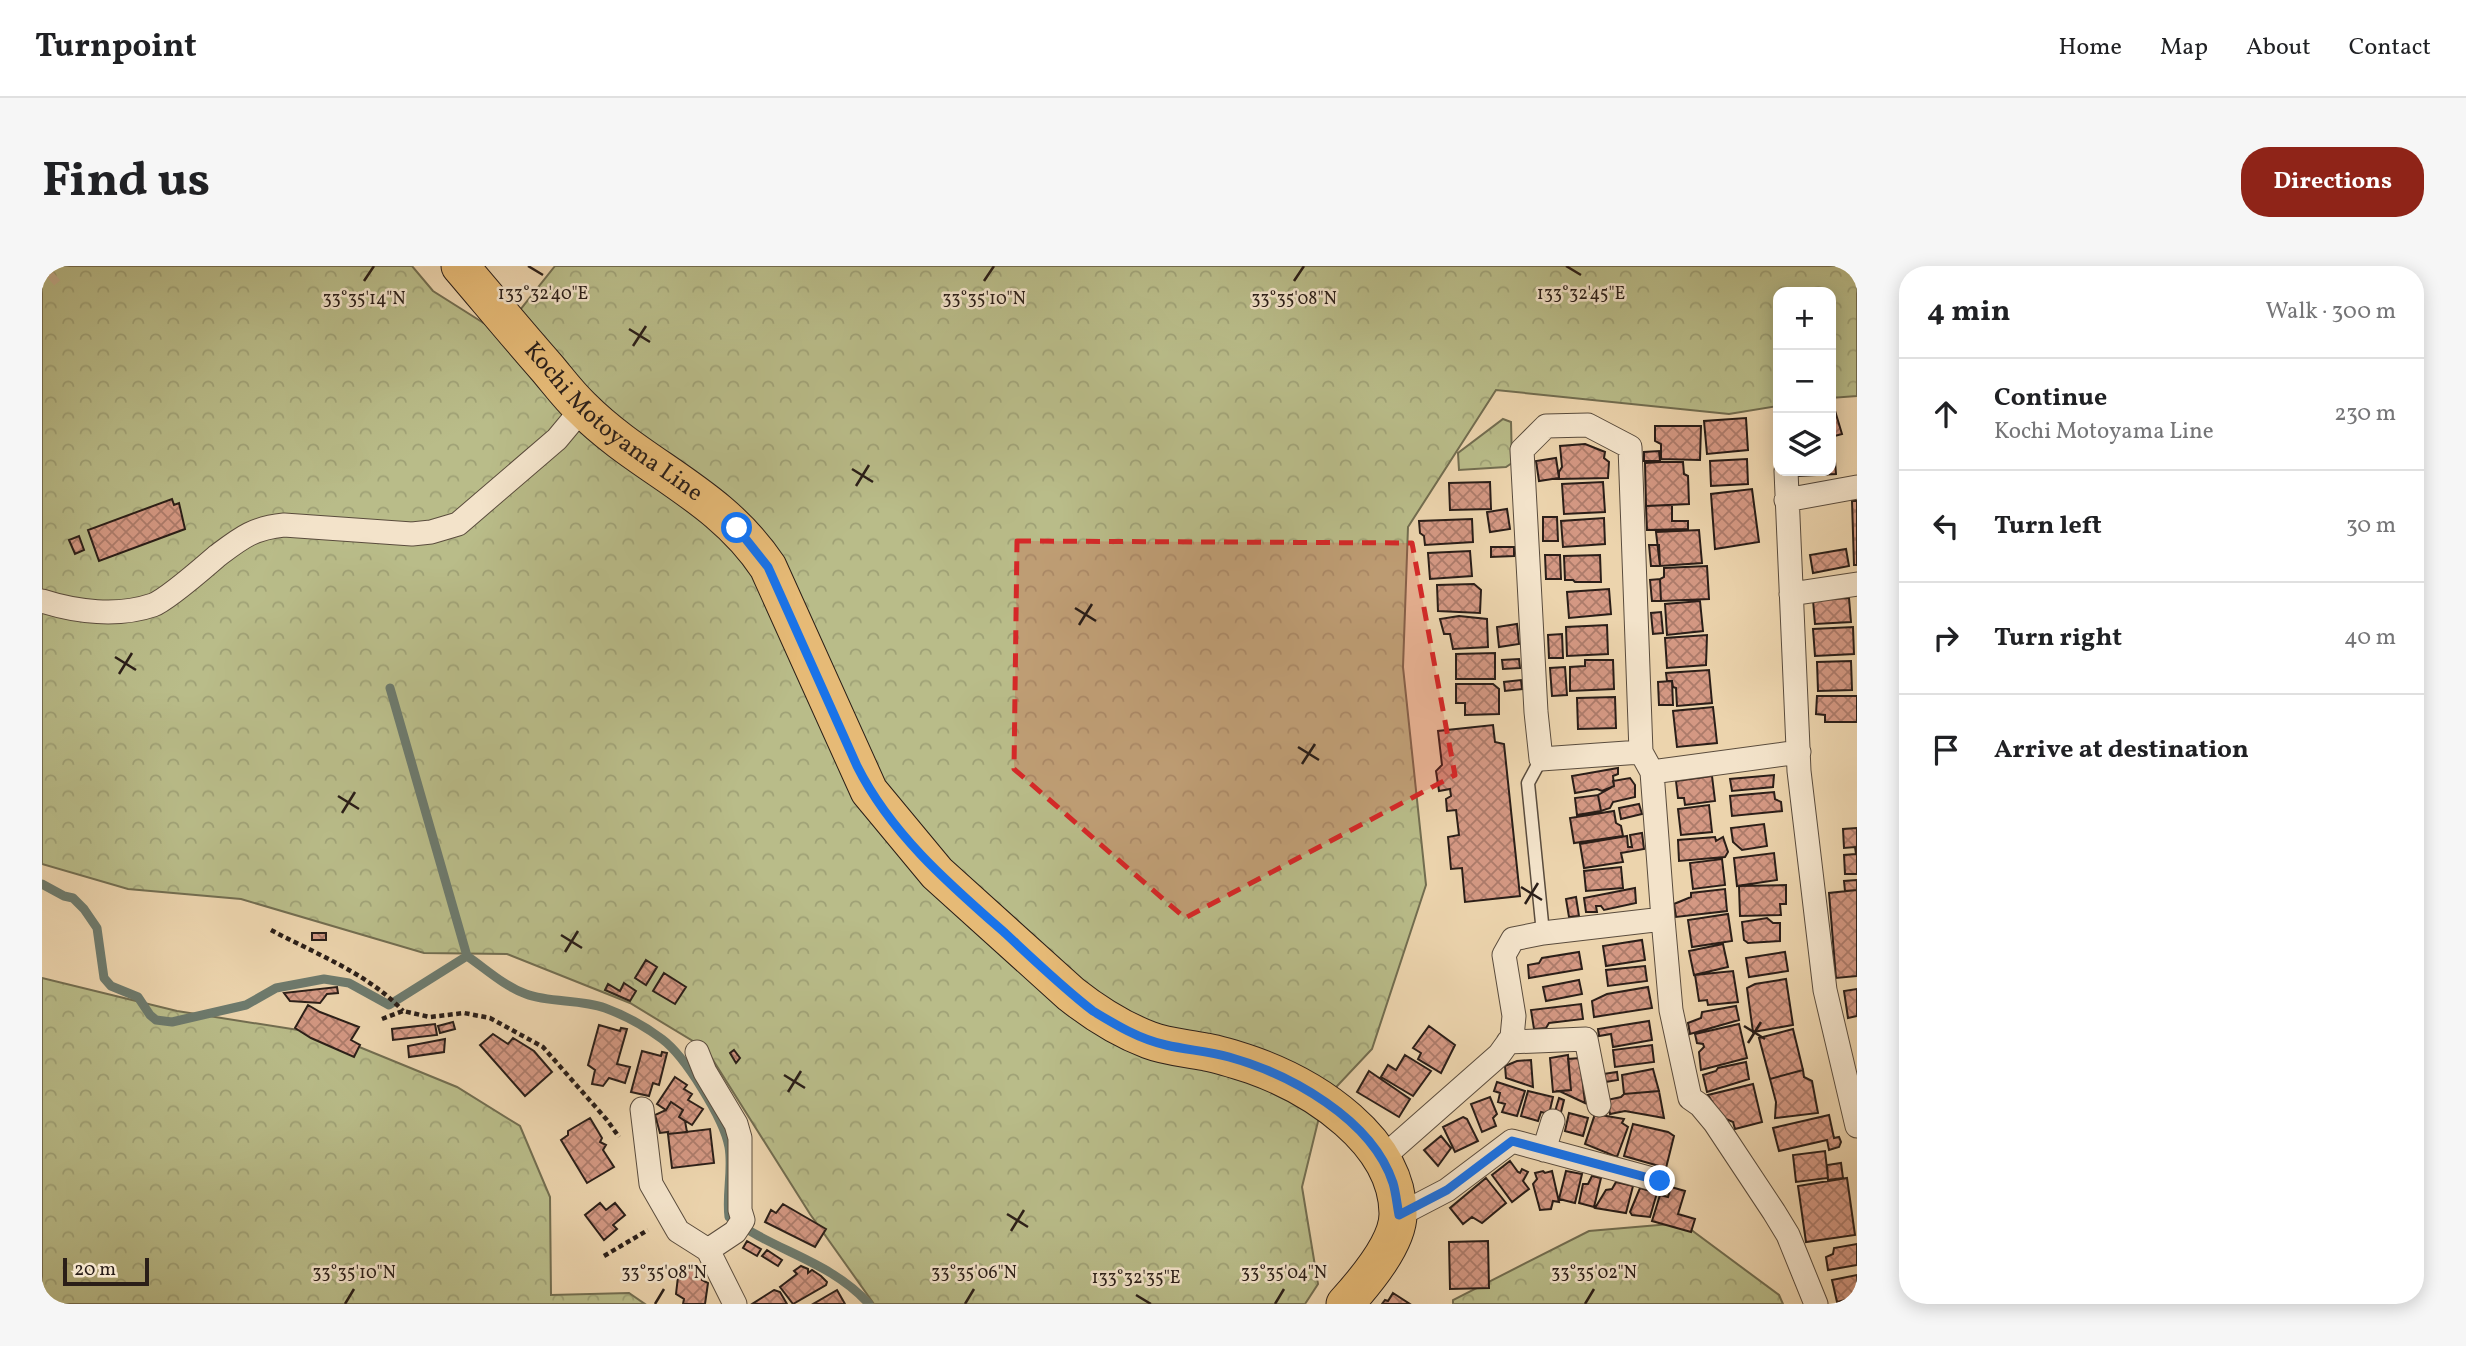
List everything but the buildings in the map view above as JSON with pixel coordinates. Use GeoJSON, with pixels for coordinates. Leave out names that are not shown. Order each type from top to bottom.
{"type":"FeatureCollection","features":[{"type":"Feature","properties":{"kind":"main road","name":"Kochi Motoyama Line"},"geometry":{"type":"LineString","coordinates":[[460,266],[582,409],[634,451],[714,506],[754,547],[768,567],[869,791],[937,873],[1093,1011],[1119,1027],[1149,1040],[1230,1057],[1280,1077],[1334,1108],[1356,1127],[1381,1159],[1393,1184],[1399,1215]]}},
{"type":"Feature","properties":{"kind":"main road"},"geometry":{"type":"LineString","coordinates":[[1345,1304],[1374,1269],[1391,1241],[1399,1215]]}},
{"type":"Feature","properties":{"kind":"street"},"geometry":{"type":"LineString","coordinates":[[42,601],[91,612],[126,611],[155,604],[248,533],[268,527],[412,534],[458,524],[556,439],[582,409]]}},
{"type":"Feature","properties":{"kind":"street"},"geometry":{"type":"LineString","coordinates":[[1799,752],[1646,762],[1541,758],[1536,712],[1522,450],[1546,426],[1588,425],[1630,447],[1646,762],[1671,1010],[1689,1098],[1700,1105],[1715,1123],[1767,1200],[1788,1236],[1816,1304]]}},
{"type":"Feature","properties":{"kind":"street"},"geometry":{"type":"LineString","coordinates":[[1786,476],[1799,752],[1821,964],[1848,1052],[1857,1126]]}},
{"type":"Feature","properties":{"kind":"street"},"geometry":{"type":"LineString","coordinates":[[1786,500],[1857,486]]}},
{"type":"Feature","properties":{"kind":"street"},"geometry":{"type":"LineString","coordinates":[[1791,594],[1857,583]]}},
{"type":"Feature","properties":{"kind":"street"},"geometry":{"type":"LineString","coordinates":[[1381,1159],[1499,1055],[1512,1037],[1514,1016],[1504,954],[1513,939],[1663,919]]}},
{"type":"Feature","properties":{"kind":"street"},"geometry":{"type":"LineString","coordinates":[[1508,1042],[1586,1039],[1599,1105]]}},
{"type":"Feature","properties":{"kind":"street"},"geometry":{"type":"LineString","coordinates":[[697,1052],[705,1072],[736,1124],[740,1138],[739,1226],[708,1250]]}},
{"type":"Feature","properties":{"kind":"street"},"geometry":{"type":"LineString","coordinates":[[642,1108],[651,1184],[678,1231],[708,1250],[736,1304]]}},
{"type":"Feature","properties":{"kind":"street"},"geometry":{"type":"LineString","coordinates":[[1544,1150],[1553,1121]]}},
{"type":"Feature","properties":{"kind":"street"},"geometry":{"type":"LineString","coordinates":[[1399,1215],[1447,1190],[1512,1141],[1660,1181]]}},
{"type":"Feature","properties":{"kind":"lane"},"geometry":{"type":"LineString","coordinates":[[1541,758],[1528,783],[1544,933]]}},
{"type":"Feature","properties":{"kind":"path"},"geometry":{"type":"LineString","coordinates":[[271,930],[361,976],[388,995],[403,1010],[430,1017],[464,1013],[491,1018],[543,1047],[622,1141]]}},
{"type":"Feature","properties":{"kind":"path"},"geometry":{"type":"LineString","coordinates":[[382,1019],[403,1010]]}},
{"type":"Feature","properties":{"kind":"path"},"geometry":{"type":"LineString","coordinates":[[604,1256],[658,1224],[678,1231]]}},
{"type":"Feature","properties":{"kind":"highlighted area"},"geometry":{"type":"Polygon","coordinates":[[[1017,541],[1412,543],[1455,775],[1185,918],[1014,769],[1017,541]]]}},
{"type":"Feature","properties":{"kind":"green space"},"geometry":{"type":"Polygon","coordinates":[[[42,266],[412,266],[433,291],[501,334],[555,266],[1857,266],[1857,396],[1836,398],[1836,287],[1773,287],[1773,407],[1729,414],[1496,390],[1408,527],[1403,667],[1426,885],[1372,1049],[1323,1101],[1302,1187],[1318,1284],[1305,1304],[874,1304],[810,1214],[706,1049],[630,1003],[507,954],[424,953],[241,899],[128,889],[42,864],[42,266]]]}},
{"type":"Feature","properties":{"kind":"green space"},"geometry":{"type":"Polygon","coordinates":[[[1503,419],[1511,422],[1512,463],[1506,467],[1459,470],[1458,453],[1503,419]]]}},
{"type":"Feature","properties":{"kind":"green space"},"geometry":{"type":"Polygon","coordinates":[[[42,978],[177,1011],[330,1035],[457,1087],[520,1126],[550,1197],[551,1295],[629,1293],[645,1304],[42,1304],[42,978]]]}},
{"type":"Feature","properties":{"kind":"green space"},"geometry":{"type":"Polygon","coordinates":[[[1682,1223],[1779,1295],[1783,1304],[1453,1304],[1453,1300],[1589,1231],[1682,1223]]]}},
{"type":"Feature","properties":{"kind":"waterway"},"geometry":{"type":"LineString","coordinates":[[390,688],[467,956]]}},
{"type":"Feature","properties":{"kind":"waterway"},"geometry":{"type":"LineString","coordinates":[[42,884],[73,898],[84,909],[97,928],[104,978],[111,986],[138,997],[156,1020],[172,1022],[246,1005],[276,988],[324,979],[349,983],[389,1005],[467,956],[518,991],[545,999],[595,1005],[627,1018],[671,1047],[692,1073],[712,1105],[729,1147],[729,1217],[837,1277],[869,1304]]}},
{"type":"Feature","properties":{"kind":"tunnel"},"geometry":{"type":"LineString","coordinates":[[42,271],[48,266]]}},
{"type":"Feature","properties":{"kind":"route"},"geometry":{"type":"LineString","coordinates":[[737,528],[768,567],[857,766],[869,791],[884,812],[937,873],[1093,1011],[1119,1027],[1149,1040],[1230,1057],[1255,1066],[1334,1108],[1356,1127],[1381,1159],[1393,1184],[1399,1215],[1447,1190],[1512,1141],[1660,1181]]}}]}
